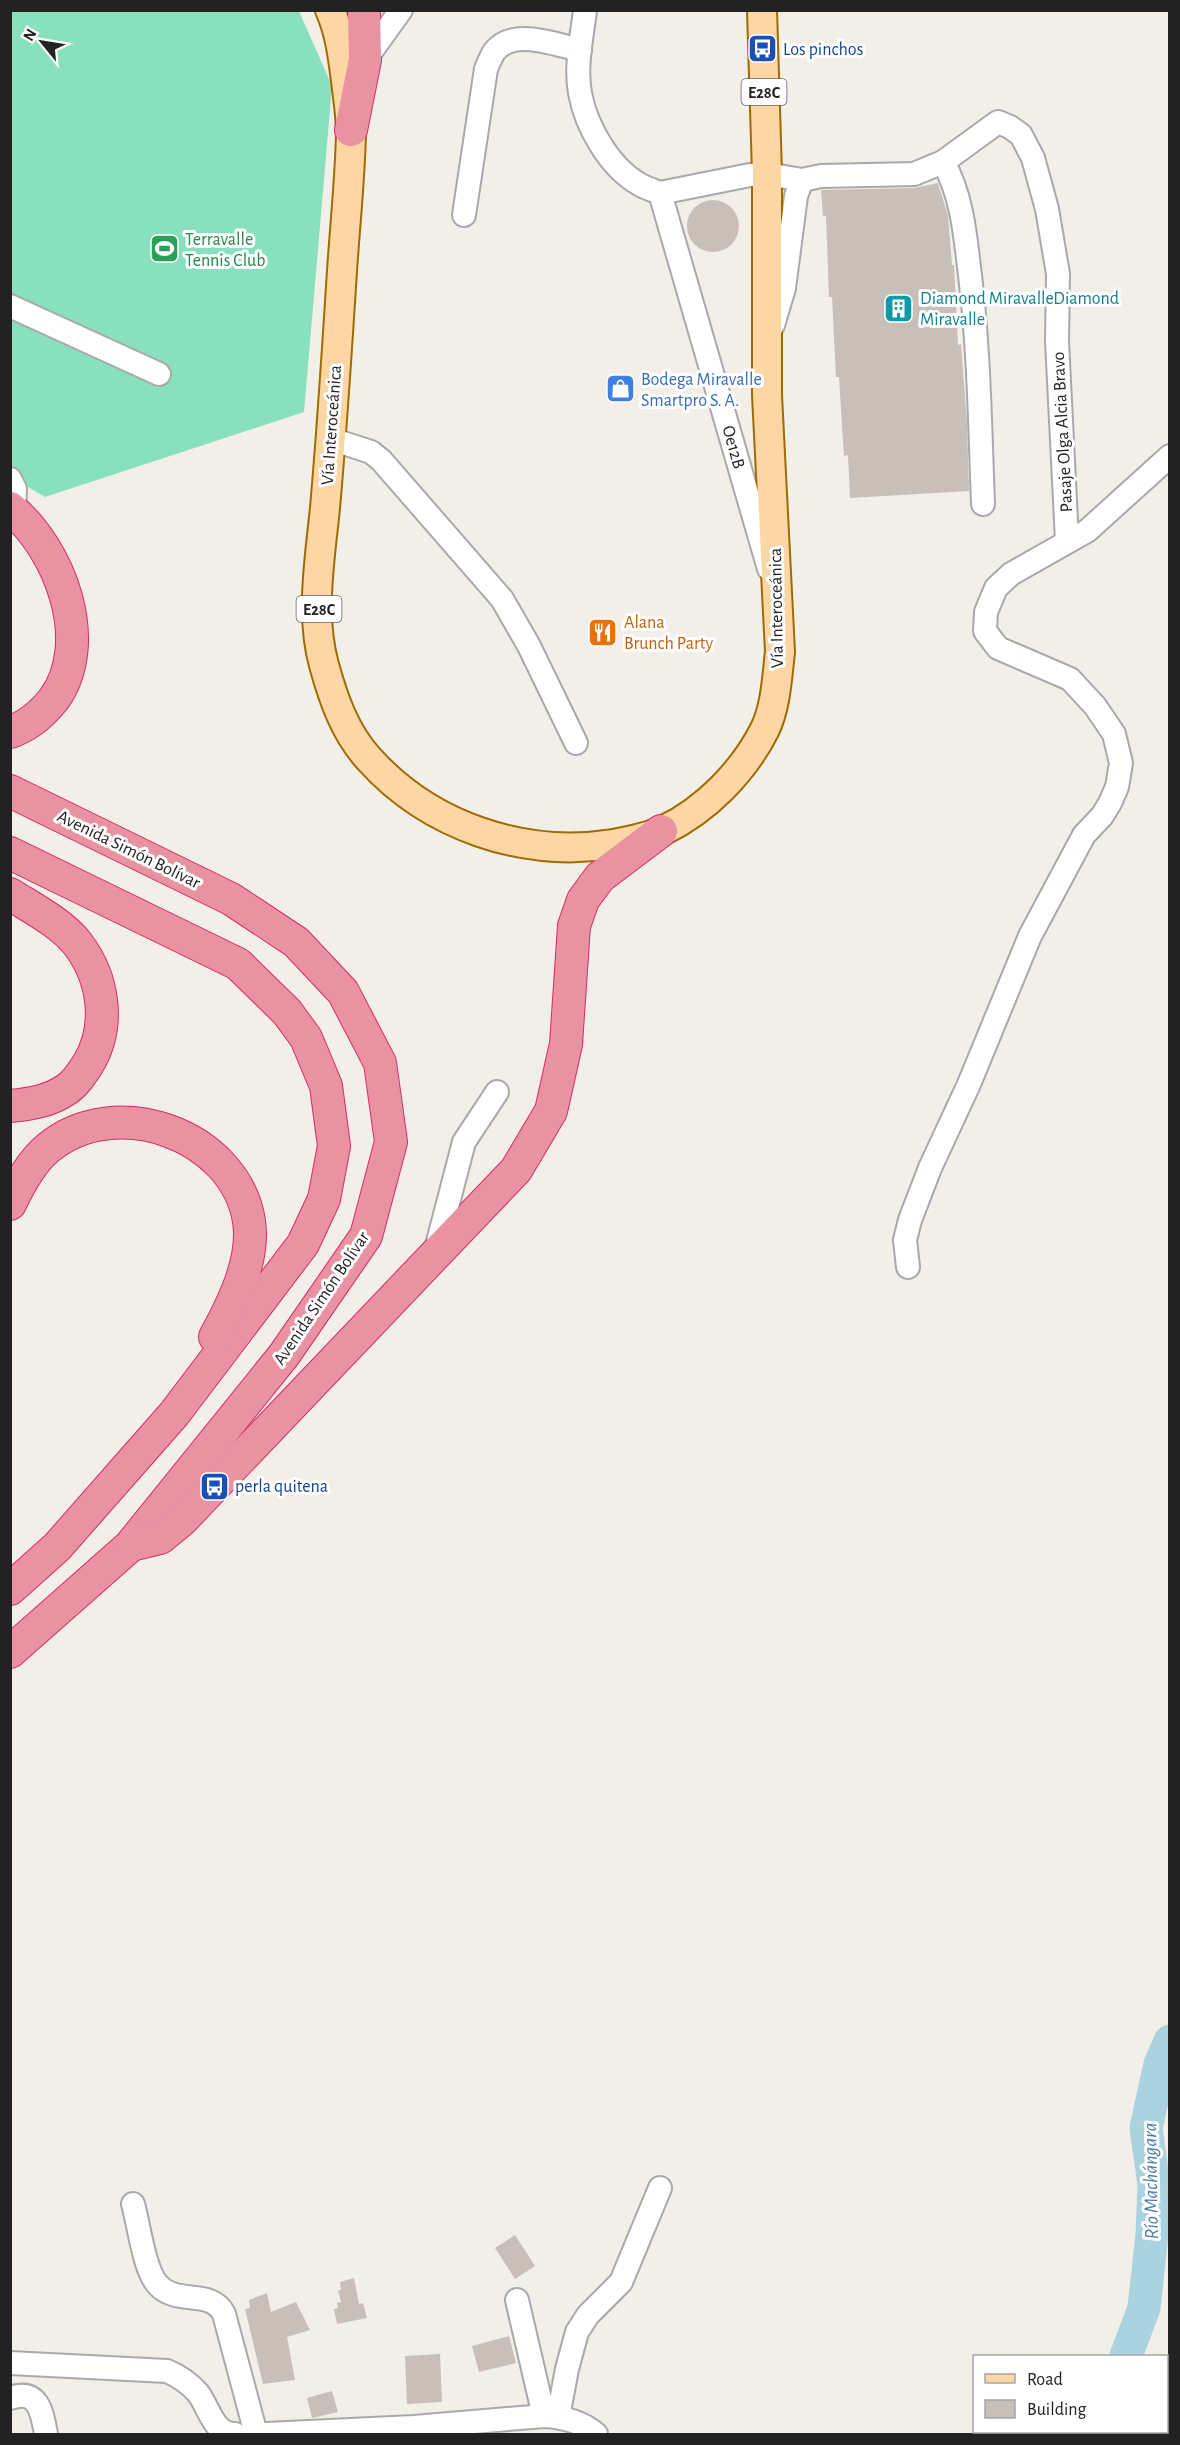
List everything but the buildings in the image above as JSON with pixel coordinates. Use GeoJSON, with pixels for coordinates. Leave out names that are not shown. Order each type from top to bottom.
{"type":"FeatureCollection","features":[{"type":"Feature","properties":{"kind":"highway"},"geometry":{"type":"LineString","coordinates":[[351,130],[365,60],[364,10]]}},
{"type":"Feature","properties":{"kind":"highway"},"geometry":{"type":"LineString","coordinates":[[10,732],[23,728],[45,711],[60,690],[70,664],[74,639],[62,585],[48,556],[12,509]]}},
{"type":"Feature","properties":{"kind":"highway","name":"Avenida Simón Bolívar"},"geometry":{"type":"LineString","coordinates":[[10,791],[231,899],[296,942],[343,992],[380,1063],[391,1142],[366,1236],[284,1355],[130,1546],[10,1652]]}},
{"type":"Feature","properties":{"kind":"highway"},"geometry":{"type":"LineString","coordinates":[[130,1546],[160,1538],[182,1520],[516,1170],[551,1111],[566,1044],[574,926],[584,900],[600,877],[661,831]]}},
{"type":"Feature","properties":{"kind":"highway"},"geometry":{"type":"LineString","coordinates":[[10,853],[238,964],[287,1012],[306,1038],[326,1086],[334,1146],[324,1198],[303,1244],[174,1414],[57,1547],[10,1589]]}},
{"type":"Feature","properties":{"kind":"highway"},"geometry":{"type":"LineString","coordinates":[[10,894],[50,920],[77,943],[97,978],[101,1007],[101,1024],[95,1053],[69,1088],[33,1104],[10,1106]]}},
{"type":"Feature","properties":{"kind":"highway"},"geometry":{"type":"LineString","coordinates":[[10,1204],[32,1166],[48,1148],[74,1132],[101,1124],[132,1122],[159,1127],[182,1135],[205,1150],[228,1172],[242,1194],[249,1222],[249,1251],[240,1284],[226,1318],[174,1414]]}},
{"type":"Feature","properties":{"kind":"main road","name":"Vía Interoceánica"},"geometry":{"type":"LineString","coordinates":[[330,10],[343,57],[351,130],[331,439],[318,580],[322,660],[334,698],[348,729],[368,759],[405,792],[467,827],[495,838],[533,846],[567,849],[629,841],[661,831],[685,819],[714,796],[741,765],[766,728],[776,689],[780,652],[766,349],[767,174],[762,10]]}},
{"type":"Feature","properties":{"kind":"street"},"geometry":{"type":"LineString","coordinates":[[365,60],[401,10]]}},
{"type":"Feature","properties":{"kind":"street"},"geometry":{"type":"LineString","coordinates":[[585,10],[580,50],[580,92],[586,113],[599,141],[618,168],[638,184],[660,193]]}},
{"type":"Feature","properties":{"kind":"street"},"geometry":{"type":"LineString","coordinates":[[464,215],[486,69],[495,51],[509,41],[521,38],[580,50]]}},
{"type":"Feature","properties":{"kind":"street","name":"Pasaje Olga Alcia Bravo"},"geometry":{"type":"LineString","coordinates":[[660,193],[750,175],[767,174],[802,180],[821,176],[914,174],[943,162],[998,122],[1011,127],[1021,135],[1033,158],[1047,209],[1058,274],[1057,341],[1067,541]]}},
{"type":"Feature","properties":{"kind":"street"},"geometry":{"type":"LineString","coordinates":[[943,162],[952,176],[965,231],[977,332],[983,504]]}},
{"type":"Feature","properties":{"kind":"street"},"geometry":{"type":"LineString","coordinates":[[766,349],[784,288],[796,196],[802,180]]}},
{"type":"Feature","properties":{"kind":"street","name":"Oe12B"},"geometry":{"type":"LineString","coordinates":[[660,193],[777,599]]}},
{"type":"Feature","properties":{"kind":"street"},"geometry":{"type":"LineString","coordinates":[[10,306],[159,374]]}},
{"type":"Feature","properties":{"kind":"street"},"geometry":{"type":"LineString","coordinates":[[331,439],[371,452],[381,460],[502,599],[530,646],[576,743]]}},
{"type":"Feature","properties":{"kind":"street"},"geometry":{"type":"LineString","coordinates":[[908,1267],[905,1240],[910,1220],[1030,936],[1084,835],[1102,816],[1118,787],[1121,763],[1114,734],[1095,706],[1070,679],[998,648],[986,631],[986,612],[996,588],[1011,574],[1087,531],[1170,456]]}},
{"type":"Feature","properties":{"kind":"street"},"geometry":{"type":"LineString","coordinates":[[10,479],[15,489],[12,509]]}},
{"type":"Feature","properties":{"kind":"street"},"geometry":{"type":"LineString","coordinates":[[434,1254],[464,1142],[496,1092]]}},
{"type":"Feature","properties":{"kind":"street"},"geometry":{"type":"LineString","coordinates":[[551,2416],[577,2332],[588,2315],[621,2282],[660,2188]]}},
{"type":"Feature","properties":{"kind":"street"},"geometry":{"type":"LineString","coordinates":[[133,2204],[149,2267],[157,2284],[168,2294],[213,2300],[220,2305],[256,2434]]}},
{"type":"Feature","properties":{"kind":"street"},"geometry":{"type":"LineString","coordinates":[[517,2300],[551,2416]]}},
{"type":"Feature","properties":{"kind":"street"},"geometry":{"type":"LineString","coordinates":[[10,2363],[166,2371],[180,2376],[199,2394],[219,2428],[229,2434],[235,2434]]}},
{"type":"Feature","properties":{"kind":"street"},"geometry":{"type":"LineString","coordinates":[[10,2398],[18,2395],[29,2397],[37,2402],[46,2434]]}},
{"type":"Feature","properties":{"kind":"street"},"geometry":{"type":"LineString","coordinates":[[266,2434],[320,2433],[551,2416],[586,2426],[596,2434]]}},
{"type":"Feature","properties":{"kind":"green space","name":"Terravalle Tennis Club"},"geometry":{"type":"Polygon","coordinates":[[[11,11],[299,11],[332,86],[304,412],[45,497],[11,477],[11,11]]]}},
{"type":"Feature","properties":{"kind":"waterway","name":"Río Machángara"},"geometry":{"type":"LineString","coordinates":[[1126,2355],[1144,2308],[1152,2234],[1154,2185],[1146,2128],[1160,2064],[1170,2041]]}},
{"type":"Feature","properties":{"kind":"place","name":"Los pinchos"},"geometry":{"type":"Point","coordinates":[762,49]}},
{"type":"Feature","properties":{"kind":"place","name":"Terravalle Tennis Club"},"geometry":{"type":"Point","coordinates":[164,249]}},
{"type":"Feature","properties":{"kind":"place","name":"Diamond MiravalleDiamond Miravalle"},"geometry":{"type":"Point","coordinates":[899,308]}},
{"type":"Feature","properties":{"kind":"place","name":"Bodega Miravalle Smartpro S. A."},"geometry":{"type":"Point","coordinates":[620,389]}},
{"type":"Feature","properties":{"kind":"place","name":"Alana Brunch Party"},"geometry":{"type":"Point","coordinates":[603,632]}},
{"type":"Feature","properties":{"kind":"place","name":"perla quitena"},"geometry":{"type":"Point","coordinates":[214,1486]}}]}
